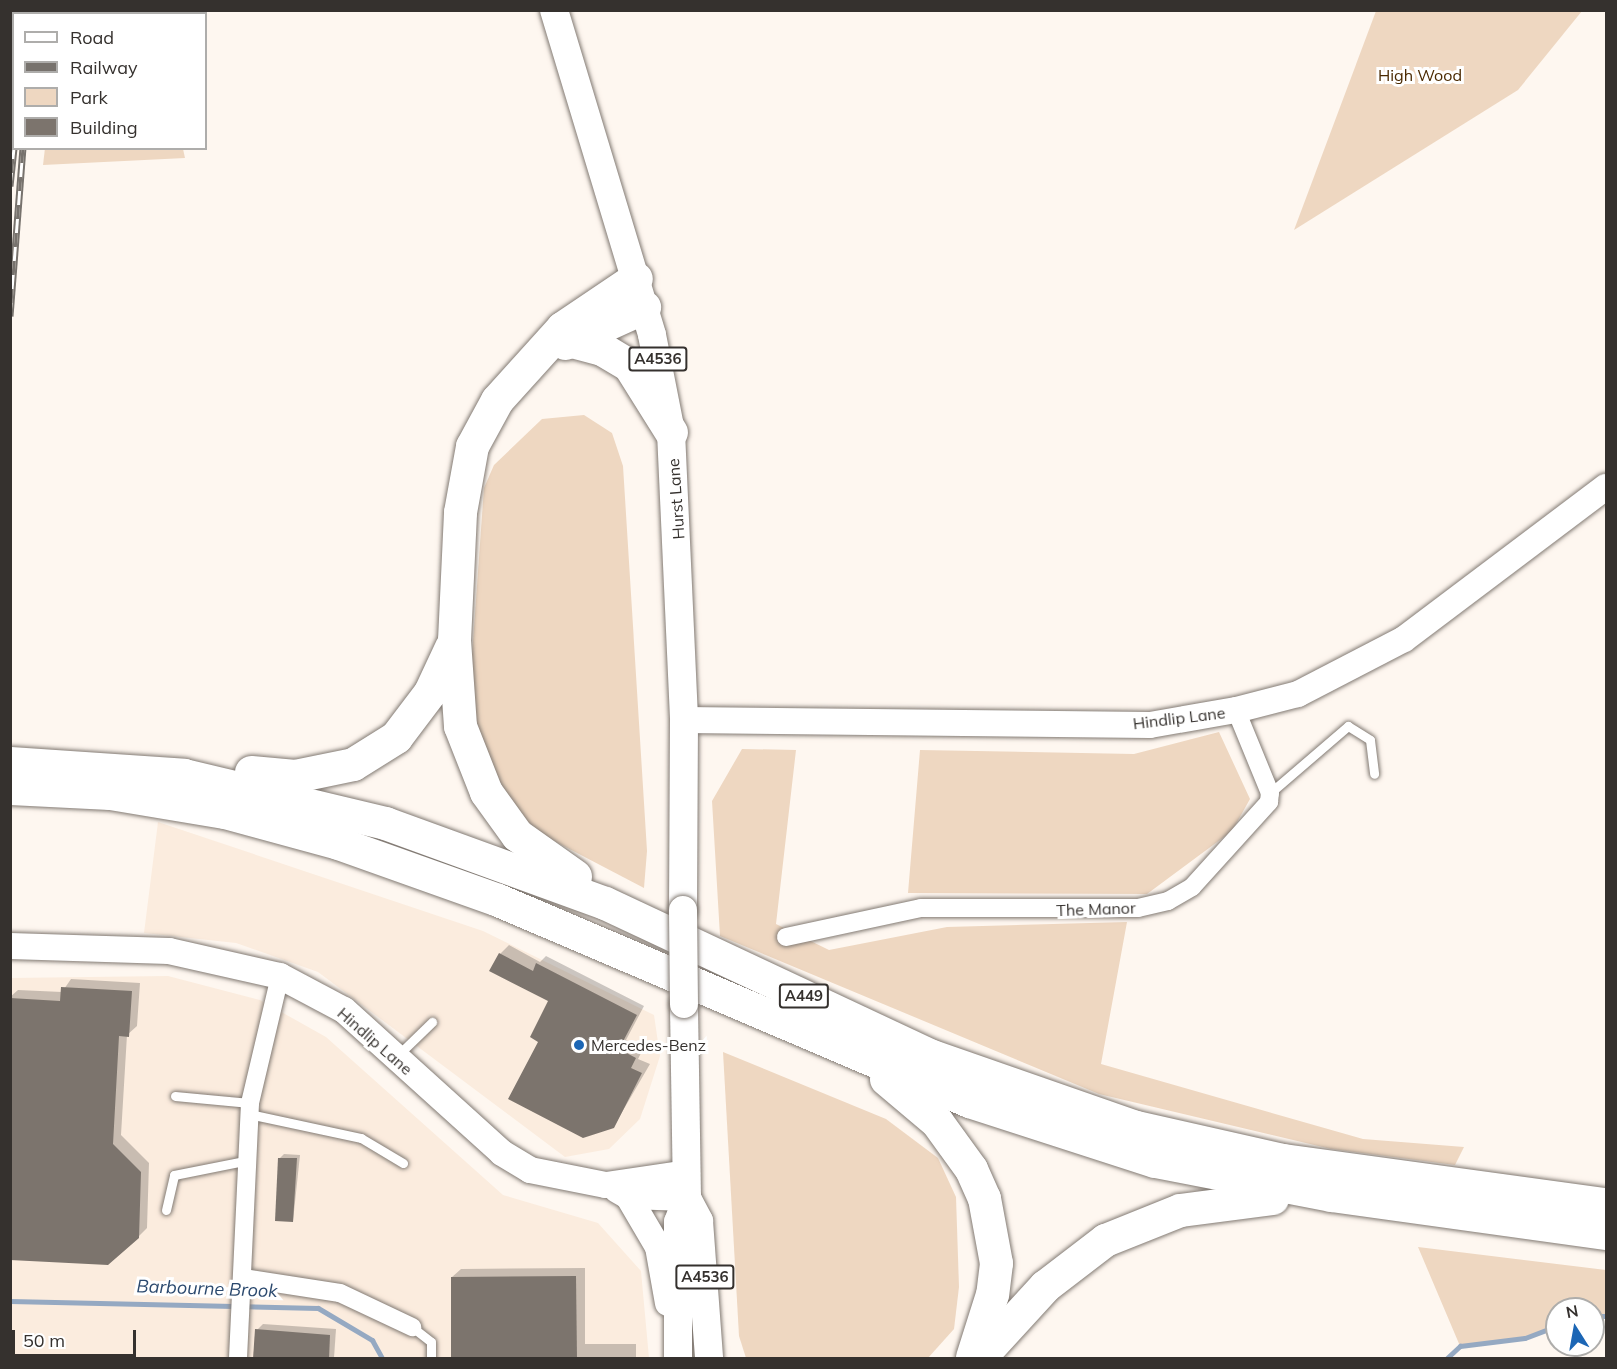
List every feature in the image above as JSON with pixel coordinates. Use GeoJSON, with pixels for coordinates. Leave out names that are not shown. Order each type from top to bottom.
{"type":"FeatureCollection","features":[{"type":"Feature","properties":{"kind":"highway"},"geometry":{"type":"LineString","coordinates":[[605,903],[517,835],[486,792],[460,726],[454,640],[460,512],[472,446],[496,400],[561,343],[640,292]]}},
{"type":"Feature","properties":{"kind":"highway"},"geometry":{"type":"LineString","coordinates":[[561,343],[602,349],[628,365],[671,432]]}},
{"type":"Feature","properties":{"kind":"highway"},"geometry":{"type":"LineString","coordinates":[[184,775],[295,776],[353,764],[396,736],[430,692],[454,640]]}},
{"type":"Feature","properties":{"kind":"highway","name":"A449"},"geometry":{"type":"LineString","coordinates":[[10,763],[184,775],[385,823],[605,903],[933,1056],[1136,1127],[1283,1160],[1606,1204]]}},
{"type":"Feature","properties":{"kind":"highway","name":"A449"},"geometry":{"type":"LineString","coordinates":[[10,788],[110,793],[225,812],[338,843],[498,900],[969,1101],[1111,1148],[1331,1195],[1606,1233]]}},
{"type":"Feature","properties":{"kind":"highway"},"geometry":{"type":"LineString","coordinates":[[858,1054],[937,1122],[971,1169],[984,1198],[996,1263],[992,1294],[972,1359]]}},
{"type":"Feature","properties":{"kind":"highway"},"geometry":{"type":"LineString","coordinates":[[979,1359],[1045,1286],[1105,1240],[1142,1221],[1220,1201],[1331,1195]]}},
{"type":"Feature","properties":{"kind":"main road","name":"Hurst Lane"},"geometry":{"type":"LineString","coordinates":[[554,10],[640,292],[671,432],[684,720],[683,910],[687,1185]]}},
{"type":"Feature","properties":{"kind":"main road","name":"A4536"},"geometry":{"type":"LineString","coordinates":[[678,1359],[678,1222],[687,1185]]}},
{"type":"Feature","properties":{"kind":"main road","name":"A4536"},"geometry":{"type":"LineString","coordinates":[[687,1185],[699,1221],[709,1359]]}},
{"type":"Feature","properties":{"kind":"street","name":"Hindlip Lane"},"geometry":{"type":"LineString","coordinates":[[684,720],[1150,725],[1236,710],[1298,694],[1404,639],[1606,487]]}},
{"type":"Feature","properties":{"kind":"street"},"geometry":{"type":"LineString","coordinates":[[1236,710],[1270,793]]}},
{"type":"Feature","properties":{"kind":"street","name":"The Manor"},"geometry":{"type":"LineString","coordinates":[[786,938],[921,908],[1090,910],[1168,901],[1192,887],[1255,820],[1270,793]]}},
{"type":"Feature","properties":{"kind":"street","name":"Hindlip Lane"},"geometry":{"type":"LineString","coordinates":[[10,946],[169,951],[279,976],[344,1010],[515,1163],[545,1176],[617,1190],[687,1185]]}},
{"type":"Feature","properties":{"kind":"street"},"geometry":{"type":"LineString","coordinates":[[238,1359],[249,1160],[249,1108],[279,976]]}},
{"type":"Feature","properties":{"kind":"street"},"geometry":{"type":"LineString","coordinates":[[617,1190],[658,1247],[678,1329]]}},
{"type":"Feature","properties":{"kind":"street"},"geometry":{"type":"LineString","coordinates":[[243,1278],[340,1293],[412,1327]]}},
{"type":"Feature","properties":{"kind":"lane"},"geometry":{"type":"LineString","coordinates":[[1270,793],[1348,726],[1357,727],[1370,740],[1374,774]]}},
{"type":"Feature","properties":{"kind":"lane"},"geometry":{"type":"LineString","coordinates":[[396,1058],[432,1022]]}},
{"type":"Feature","properties":{"kind":"lane"},"geometry":{"type":"LineString","coordinates":[[175,1096],[249,1108],[361,1138],[403,1163]]}},
{"type":"Feature","properties":{"kind":"lane"},"geometry":{"type":"LineString","coordinates":[[166,1210],[174,1175],[249,1160]]}},
{"type":"Feature","properties":{"kind":"lane"},"geometry":{"type":"LineString","coordinates":[[412,1327],[431,1342],[431,1359]]}},
{"type":"Feature","properties":{"kind":"shaded area"},"geometry":{"type":"Polygon","coordinates":[[[158,822],[483,931],[654,1015],[660,1056],[640,1119],[609,1149],[565,1157],[318,972],[236,943],[144,933],[158,822]]]}},
{"type":"Feature","properties":{"kind":"shaded area"},"geometry":{"type":"Polygon","coordinates":[[[168,976],[260,1000],[326,1037],[503,1195],[598,1223],[641,1271],[649,1358],[11,1358],[10,978],[168,976]]]}},
{"type":"Feature","properties":{"kind":"green space","name":"High Wood"},"geometry":{"type":"Polygon","coordinates":[[[1376,11],[1582,11],[1518,90],[1294,230],[1376,11]]]}},
{"type":"Feature","properties":{"kind":"green space"},"geometry":{"type":"Polygon","coordinates":[[[45,150],[183,150],[185,158],[43,165],[45,150]]]}},
{"type":"Feature","properties":{"kind":"green space"},"geometry":{"type":"Polygon","coordinates":[[[584,415],[612,433],[623,466],[647,851],[644,888],[535,831],[495,782],[469,697],[484,488],[494,465],[542,419],[584,415]]]}},
{"type":"Feature","properties":{"kind":"green space"},"geometry":{"type":"Polygon","coordinates":[[[1219,732],[1250,799],[1232,831],[1147,894],[908,893],[920,750],[1134,754],[1219,732]]]}},
{"type":"Feature","properties":{"kind":"green space"},"geometry":{"type":"Polygon","coordinates":[[[742,749],[796,750],[776,924],[829,950],[947,927],[1127,922],[1101,1064],[1363,1139],[1464,1147],[1455,1165],[1331,1149],[1099,1094],[720,936],[712,801],[742,749]]]}},
{"type":"Feature","properties":{"kind":"green space"},"geometry":{"type":"Polygon","coordinates":[[[723,1052],[886,1119],[938,1158],[956,1197],[959,1287],[954,1329],[928,1358],[746,1358],[739,1336],[723,1052]]]}},
{"type":"Feature","properties":{"kind":"green space"},"geometry":{"type":"Polygon","coordinates":[[[1418,1247],[1606,1270],[1606,1316],[1605,1297],[1545,1297],[1545,1330],[1525,1338],[1460,1346],[1418,1247]]]}},
{"type":"Feature","properties":{"kind":"building","name":"Mercedes-Benz"},"geometry":{"type":"Polygon","coordinates":[[[499,953],[533,971],[536,963],[637,1015],[619,1049],[636,1058],[631,1068],[642,1073],[614,1128],[583,1138],[508,1099],[538,1042],[530,1037],[548,1001],[489,971],[499,953]]]}},
{"type":"Feature","properties":{"kind":"building"},"geometry":{"type":"Polygon","coordinates":[[[61,987],[132,991],[129,1037],[119,1036],[113,1144],[141,1172],[139,1238],[108,1265],[10,1260],[10,998],[60,1001],[61,987]]]}},
{"type":"Feature","properties":{"kind":"building"},"geometry":{"type":"Polygon","coordinates":[[[278,1158],[297,1158],[293,1222],[275,1221],[278,1158]]]}},
{"type":"Feature","properties":{"kind":"building"},"geometry":{"type":"Polygon","coordinates":[[[576,1276],[577,1359],[451,1359],[451,1277],[576,1276]]]}},
{"type":"Feature","properties":{"kind":"building"},"geometry":{"type":"Polygon","coordinates":[[[255,1329],[330,1335],[329,1359],[253,1359],[255,1329]]]}},
{"type":"Feature","properties":{"kind":"waterway","name":"Barbourne Brook"},"geometry":{"type":"LineString","coordinates":[[10,1301],[318,1308],[372,1340],[382,1358]]}},
{"type":"Feature","properties":{"kind":"waterway","name":"Barbourne Brook"},"geometry":{"type":"LineString","coordinates":[[1447,1358],[1460,1346],[1525,1338],[1545,1330]]}},
{"type":"Feature","properties":{"kind":"railway"},"geometry":{"type":"LineString","coordinates":[[10,186],[14,150]]}},
{"type":"Feature","properties":{"kind":"railway"},"geometry":{"type":"LineString","coordinates":[[10,316],[23,150]]}},
{"type":"Feature","properties":{"kind":"place","name":"Mercedes-Benz"},"geometry":{"type":"Point","coordinates":[579,1045]}}]}
